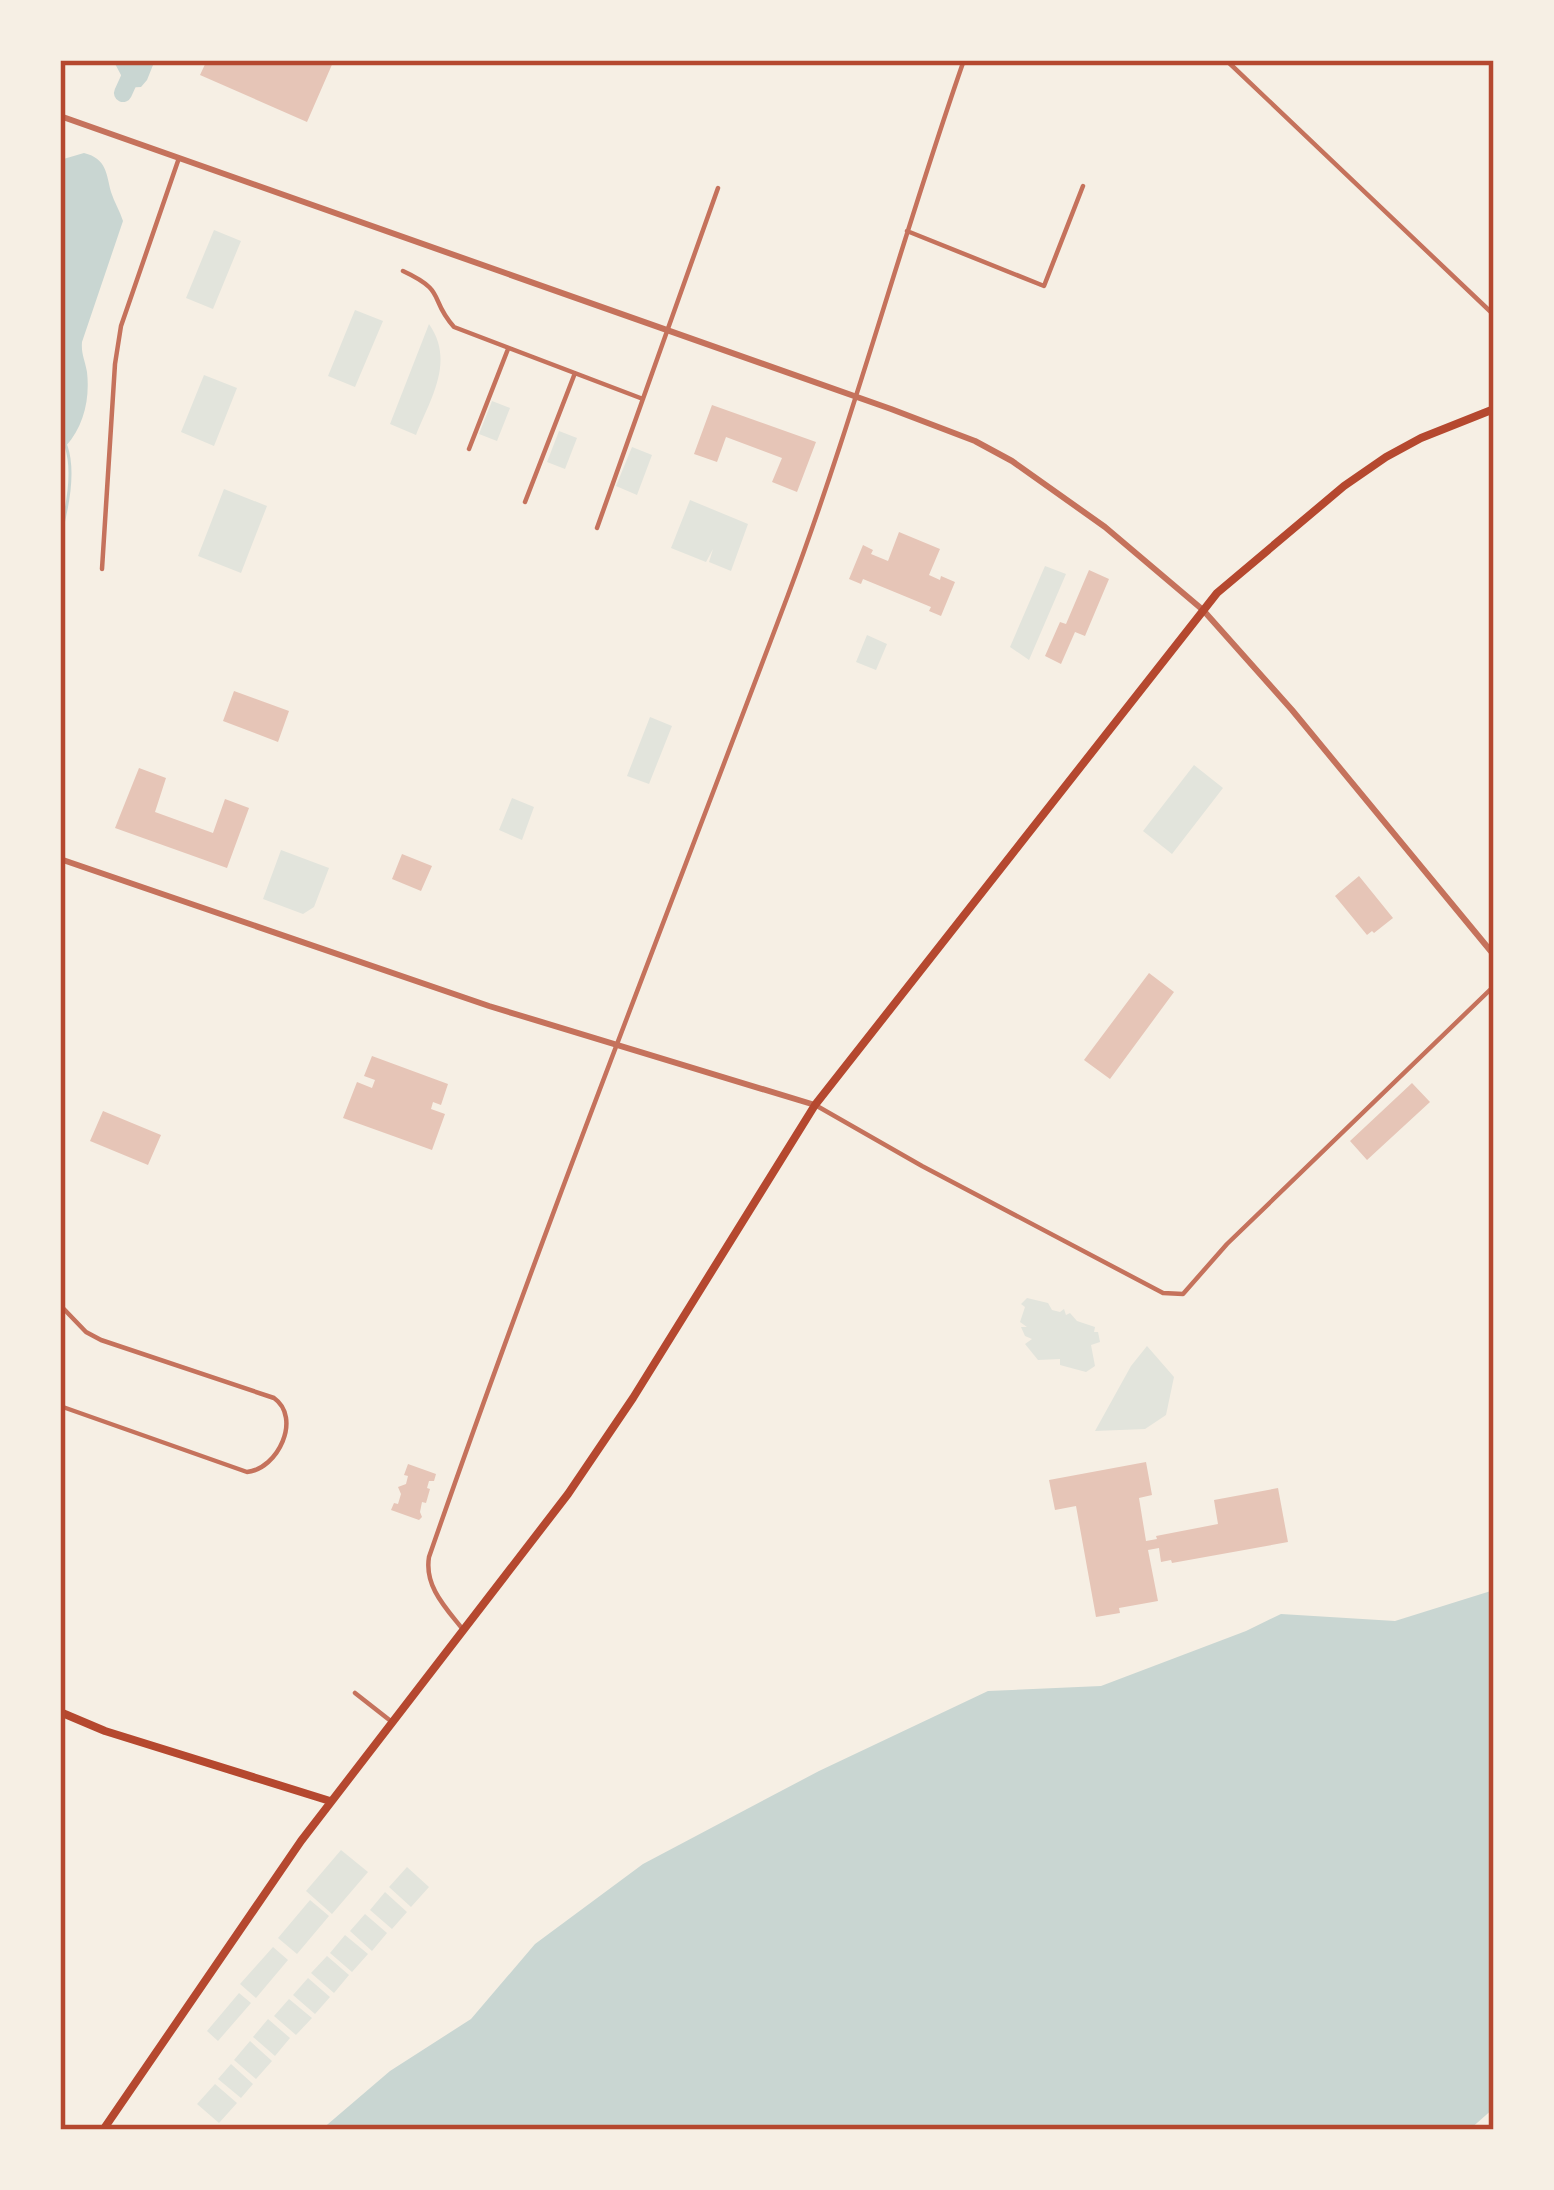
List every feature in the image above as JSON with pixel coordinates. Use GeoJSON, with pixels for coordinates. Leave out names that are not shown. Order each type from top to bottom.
{"type":"FeatureCollection","features":[{"type":"Feature","properties":{"kind":"main road"},"geometry":{"type":"LineString","coordinates":[[103,2130],[330,1801],[600,1448],[814,1105],[1216,592],[1370,468],[1421,438],[1494,409]]}},
{"type":"Feature","properties":{"kind":"main road"},"geometry":{"type":"LineString","coordinates":[[60,1712],[105,1731],[330,1801]]}},
{"type":"Feature","properties":{"kind":"street"},"geometry":{"type":"LineString","coordinates":[[464,1631],[435,1592],[427,1570],[429,1557],[518,1304],[788,595],[964,60]]}},
{"type":"Feature","properties":{"kind":"street"},"geometry":{"type":"LineString","coordinates":[[1226,60],[1494,315]]}},
{"type":"Feature","properties":{"kind":"street"},"geometry":{"type":"LineString","coordinates":[[60,116],[856,397],[1012,461],[1105,527],[1204,610],[1494,955]]}},
{"type":"Feature","properties":{"kind":"street"},"geometry":{"type":"LineString","coordinates":[[102,569],[115,364],[122,326],[178,158]]}},
{"type":"Feature","properties":{"kind":"street"},"geometry":{"type":"LineString","coordinates":[[907,231],[1044,286],[1083,186]]}},
{"type":"Feature","properties":{"kind":"street"},"geometry":{"type":"LineString","coordinates":[[597,528],[718,188]]}},
{"type":"Feature","properties":{"kind":"street"},"geometry":{"type":"LineString","coordinates":[[403,272],[432,287],[454,327],[643,399]]}},
{"type":"Feature","properties":{"kind":"street"},"geometry":{"type":"LineString","coordinates":[[469,449],[508,350]]}},
{"type":"Feature","properties":{"kind":"street"},"geometry":{"type":"LineString","coordinates":[[525,502],[575,373]]}},
{"type":"Feature","properties":{"kind":"street"},"geometry":{"type":"LineString","coordinates":[[60,859],[424,985],[814,1105],[1163,1293],[1184,1294],[1227,1244],[1494,986]]}},
{"type":"Feature","properties":{"kind":"street"},"geometry":{"type":"LineString","coordinates":[[60,1305],[86,1332],[101,1340],[274,1398],[283,1405],[287,1420],[274,1458],[258,1471],[247,1472],[60,1406]]}},
{"type":"Feature","properties":{"kind":"street"},"geometry":{"type":"LineString","coordinates":[[355,1693],[392,1722]]}},
{"type":"Feature","properties":{"kind":"shaded area"},"geometry":{"type":"Polygon","coordinates":[[[113,60],[155,60],[141,87],[121,88],[113,60]]]}},
{"type":"Feature","properties":{"kind":"shaded area"},"geometry":{"type":"Polygon","coordinates":[[[84,153],[104,168],[123,221],[82,342],[88,392],[81,421],[66,446],[60,437],[60,160],[84,153]]]}},
{"type":"Feature","properties":{"kind":"shaded area"},"geometry":{"type":"Polygon","coordinates":[[[214,230],[241,241],[213,309],[186,298],[214,230]]]}},
{"type":"Feature","properties":{"kind":"shaded area"},"geometry":{"type":"Polygon","coordinates":[[[355,310],[383,321],[355,387],[328,376],[355,310]]]}},
{"type":"Feature","properties":{"kind":"shaded area"},"geometry":{"type":"Polygon","coordinates":[[[429,324],[437,338],[440,366],[416,435],[390,424],[429,324]]]}},
{"type":"Feature","properties":{"kind":"shaded area"},"geometry":{"type":"Polygon","coordinates":[[[204,375],[237,388],[214,446],[181,432],[204,375]]]}},
{"type":"Feature","properties":{"kind":"shaded area"},"geometry":{"type":"Polygon","coordinates":[[[492,401],[510,408],[497,441],[479,434],[492,401]]]}},
{"type":"Feature","properties":{"kind":"shaded area"},"geometry":{"type":"Polygon","coordinates":[[[559,431],[577,438],[565,469],[547,462],[559,431]]]}},
{"type":"Feature","properties":{"kind":"shaded area"},"geometry":{"type":"Polygon","coordinates":[[[632,447],[652,455],[637,495],[616,486],[632,447]]]}},
{"type":"Feature","properties":{"kind":"shaded area"},"geometry":{"type":"Polygon","coordinates":[[[224,489],[267,506],[241,573],[198,556],[224,489]]]}},
{"type":"Feature","properties":{"kind":"shaded area"},"geometry":{"type":"Polygon","coordinates":[[[690,500],[748,524],[731,571],[709,562],[713,549],[706,562],[671,548],[690,500]]]}},
{"type":"Feature","properties":{"kind":"shaded area"},"geometry":{"type":"Polygon","coordinates":[[[1045,566],[1066,574],[1029,660],[1010,647],[1045,566]]]}},
{"type":"Feature","properties":{"kind":"shaded area"},"geometry":{"type":"Polygon","coordinates":[[[867,635],[887,644],[876,670],[856,662],[867,635]]]}},
{"type":"Feature","properties":{"kind":"shaded area"},"geometry":{"type":"Polygon","coordinates":[[[650,717],[672,726],[649,784],[627,776],[650,717]]]}},
{"type":"Feature","properties":{"kind":"shaded area"},"geometry":{"type":"Polygon","coordinates":[[[1194,765],[1223,788],[1172,854],[1143,831],[1194,765]]]}},
{"type":"Feature","properties":{"kind":"shaded area"},"geometry":{"type":"Polygon","coordinates":[[[512,798],[534,807],[522,840],[499,830],[512,798]]]}},
{"type":"Feature","properties":{"kind":"shaded area"},"geometry":{"type":"Polygon","coordinates":[[[281,850],[329,868],[314,907],[303,914],[263,899],[281,850]]]}},
{"type":"Feature","properties":{"kind":"shaded area"},"geometry":{"type":"Polygon","coordinates":[[[1027,1298],[1048,1303],[1052,1310],[1064,1309],[1066,1315],[1095,1327],[1100,1342],[1091,1345],[1095,1366],[1086,1372],[1060,1365],[1060,1359],[1038,1360],[1025,1344],[1032,1339],[1025,1336],[1021,1327],[1027,1327],[1020,1322],[1025,1307],[1021,1304],[1027,1298]]]}},
{"type":"Feature","properties":{"kind":"shaded area"},"geometry":{"type":"Polygon","coordinates":[[[1147,1346],[1174,1377],[1166,1415],[1145,1429],[1095,1431],[1131,1366],[1147,1346]]]}},
{"type":"Feature","properties":{"kind":"shaded area"},"geometry":{"type":"Polygon","coordinates":[[[1494,1590],[1494,2108],[1469,2130],[321,2130],[390,2071],[471,2019],[535,1944],[643,1864],[819,1771],[988,1691],[1101,1686],[1281,1614],[1395,1621],[1494,1590]]]}},
{"type":"Feature","properties":{"kind":"shaded area"},"geometry":{"type":"Polygon","coordinates":[[[341,1850],[368,1872],[332,1914],[306,1891],[341,1850]]]}},
{"type":"Feature","properties":{"kind":"shaded area"},"geometry":{"type":"Polygon","coordinates":[[[407,1867],[429,1887],[411,1907],[389,1887],[407,1867]]]}},
{"type":"Feature","properties":{"kind":"shaded area"},"geometry":{"type":"Polygon","coordinates":[[[385,1892],[407,1912],[392,1929],[370,1910],[385,1892]]]}},
{"type":"Feature","properties":{"kind":"shaded area"},"geometry":{"type":"Polygon","coordinates":[[[310,1900],[329,1916],[297,1954],[278,1938],[310,1900]]]}},
{"type":"Feature","properties":{"kind":"shaded area"},"geometry":{"type":"Polygon","coordinates":[[[365,1914],[387,1933],[372,1951],[350,1931],[365,1914]]]}},
{"type":"Feature","properties":{"kind":"shaded area"},"geometry":{"type":"Polygon","coordinates":[[[345,1935],[368,1954],[352,1972],[330,1953],[345,1935]]]}},
{"type":"Feature","properties":{"kind":"shaded area"},"geometry":{"type":"Polygon","coordinates":[[[273,1947],[288,1960],[256,1998],[240,1984],[273,1947]]]}},
{"type":"Feature","properties":{"kind":"shaded area"},"geometry":{"type":"Polygon","coordinates":[[[327,1956],[349,1975],[334,1993],[311,1973],[327,1956]]]}},
{"type":"Feature","properties":{"kind":"shaded area"},"geometry":{"type":"Polygon","coordinates":[[[308,1978],[330,1997],[315,2014],[293,1995],[308,1978]]]}},
{"type":"Feature","properties":{"kind":"shaded area"},"geometry":{"type":"Polygon","coordinates":[[[239,1993],[251,2003],[218,2041],[207,2031],[239,1993]]]}},
{"type":"Feature","properties":{"kind":"shaded area"},"geometry":{"type":"Polygon","coordinates":[[[289,1999],[312,2018],[296,2035],[274,2016],[289,1999]]]}},
{"type":"Feature","properties":{"kind":"shaded area"},"geometry":{"type":"Polygon","coordinates":[[[268,2019],[290,2038],[275,2056],[253,2037],[268,2019]]]}},
{"type":"Feature","properties":{"kind":"shaded area"},"geometry":{"type":"Polygon","coordinates":[[[250,2041],[272,2061],[256,2079],[234,2060],[250,2041]]]}},
{"type":"Feature","properties":{"kind":"shaded area"},"geometry":{"type":"Polygon","coordinates":[[[231,2064],[253,2084],[241,2098],[218,2079],[231,2064]]]}},
{"type":"Feature","properties":{"kind":"shaded area"},"geometry":{"type":"Polygon","coordinates":[[[215,2084],[237,2103],[219,2123],[197,2104],[215,2084]]]}},
{"type":"Feature","properties":{"kind":"building"},"geometry":{"type":"Polygon","coordinates":[[[207,60],[334,60],[307,122],[200,75],[207,60]]]}},
{"type":"Feature","properties":{"kind":"building"},"geometry":{"type":"Polygon","coordinates":[[[712,405],[816,442],[797,492],[772,482],[782,458],[726,437],[717,462],[694,454],[712,405]]]}},
{"type":"Feature","properties":{"kind":"building"},"geometry":{"type":"Polygon","coordinates":[[[899,532],[940,549],[929,575],[955,582],[941,616],[929,611],[931,607],[863,579],[861,584],[849,579],[863,545],[888,561],[899,532]]]}},
{"type":"Feature","properties":{"kind":"building"},"geometry":{"type":"Polygon","coordinates":[[[1089,570],[1109,579],[1085,636],[1075,632],[1061,664],[1045,656],[1060,622],[1066,624],[1089,570]]]}},
{"type":"Feature","properties":{"kind":"building"},"geometry":{"type":"Polygon","coordinates":[[[234,691],[289,711],[278,742],[223,721],[234,691]]]}},
{"type":"Feature","properties":{"kind":"building"},"geometry":{"type":"Polygon","coordinates":[[[139,768],[166,778],[155,812],[213,833],[225,799],[249,808],[227,868],[115,828],[139,768]]]}},
{"type":"Feature","properties":{"kind":"building"},"geometry":{"type":"Polygon","coordinates":[[[402,854],[432,866],[421,891],[392,879],[402,854]]]}},
{"type":"Feature","properties":{"kind":"building"},"geometry":{"type":"Polygon","coordinates":[[[1359,876],[1393,918],[1367,935],[1335,896],[1359,876]]]}},
{"type":"Feature","properties":{"kind":"building"},"geometry":{"type":"Polygon","coordinates":[[[1149,973],[1174,992],[1110,1079],[1084,1060],[1149,973]]]}},
{"type":"Feature","properties":{"kind":"building"},"geometry":{"type":"Polygon","coordinates":[[[372,1056],[448,1084],[441,1105],[433,1102],[431,1109],[445,1114],[432,1150],[343,1118],[357,1082],[372,1088],[375,1080],[364,1076],[372,1056]]]}},
{"type":"Feature","properties":{"kind":"building"},"geometry":{"type":"Polygon","coordinates":[[[1412,1083],[1430,1102],[1367,1160],[1350,1141],[1412,1083]]]}},
{"type":"Feature","properties":{"kind":"building"},"geometry":{"type":"Polygon","coordinates":[[[103,1111],[161,1135],[148,1165],[90,1141],[103,1111]]]}},
{"type":"Feature","properties":{"kind":"building"},"geometry":{"type":"Polygon","coordinates":[[[1146,1462],[1152,1495],[1139,1498],[1146,1541],[1218,1524],[1214,1500],[1278,1488],[1288,1542],[1172,1563],[1161,1562],[1159,1548],[1148,1550],[1158,1601],[1096,1617],[1076,1506],[1055,1510],[1049,1480],[1146,1462]]]}},
{"type":"Feature","properties":{"kind":"building"},"geometry":{"type":"Polygon","coordinates":[[[408,1464],[436,1474],[429,1481],[419,1520],[391,1510],[398,1504],[398,1487],[406,1484],[408,1464]]]}},
{"type":"Feature","properties":{"kind":"waterway"},"geometry":{"type":"LineString","coordinates":[[123,93],[138,60]]}},
{"type":"Feature","properties":{"kind":"waterway"},"geometry":{"type":"LineString","coordinates":[[60,536],[70,479],[66,446]]}}]}
